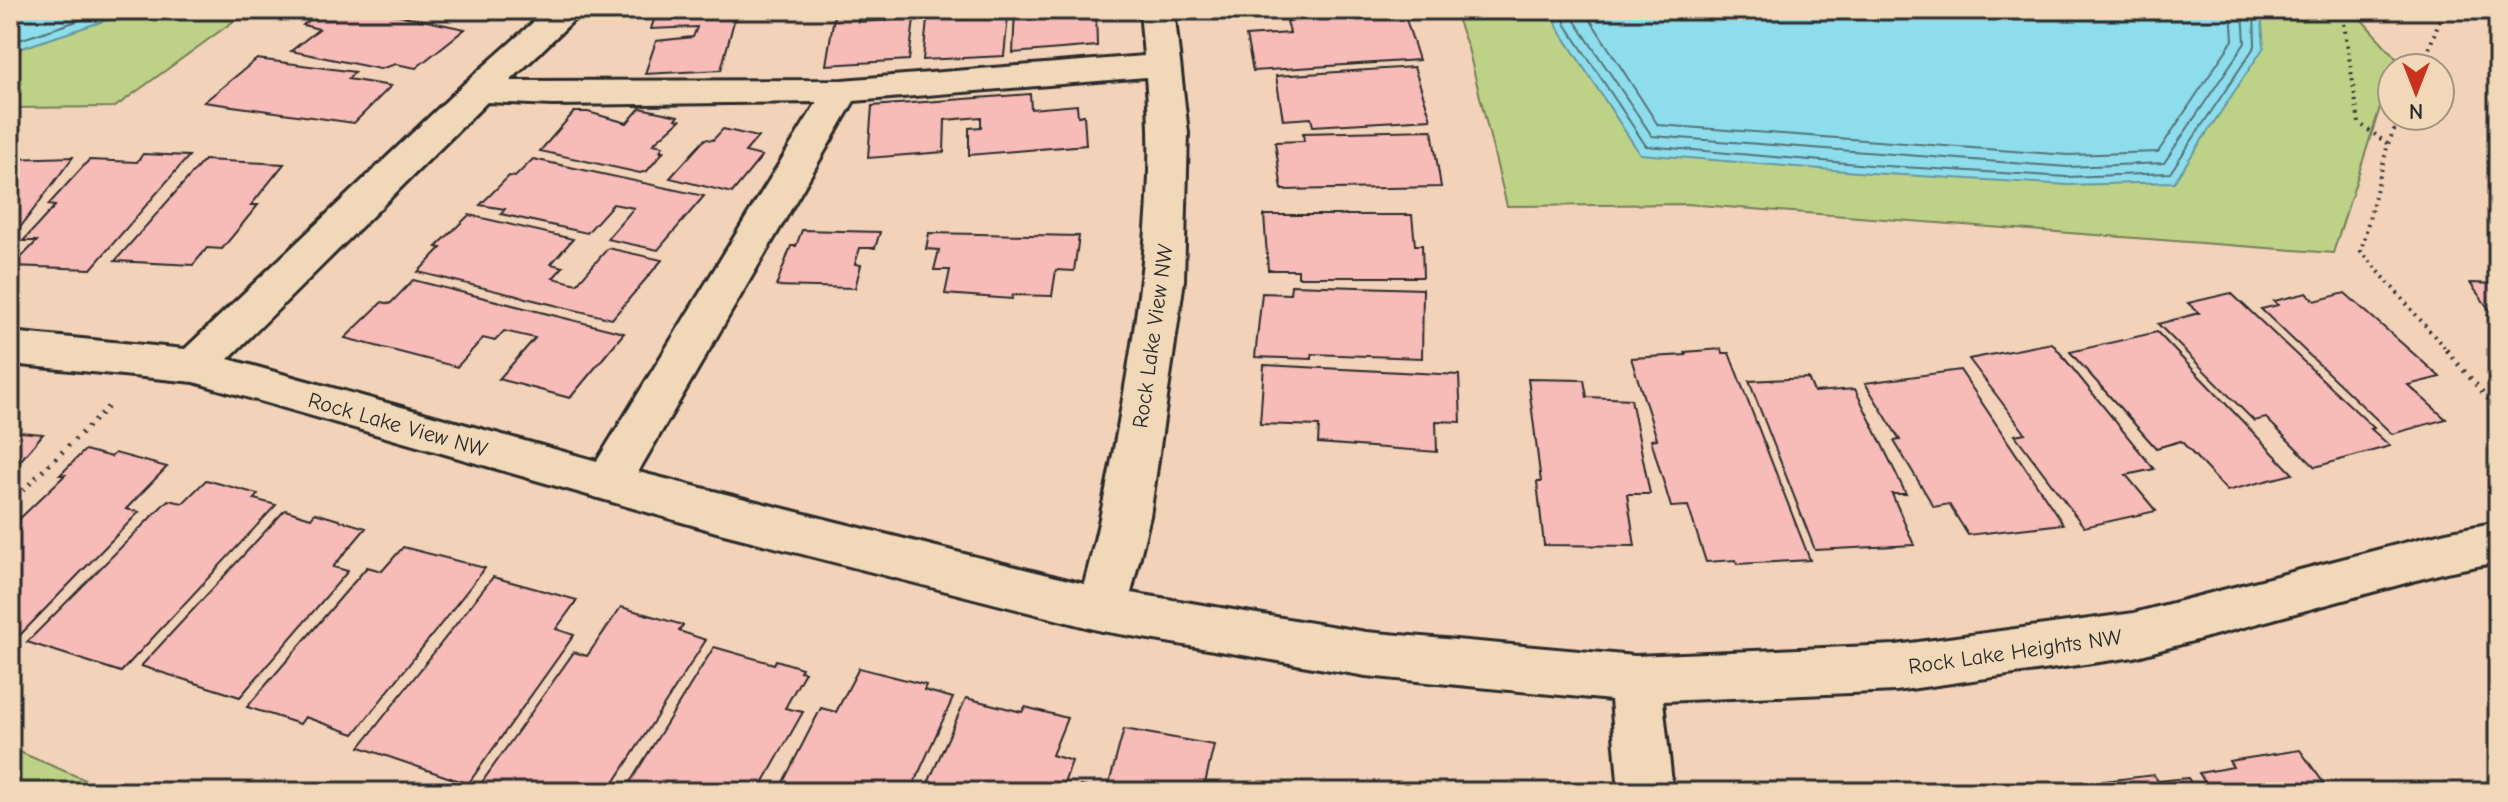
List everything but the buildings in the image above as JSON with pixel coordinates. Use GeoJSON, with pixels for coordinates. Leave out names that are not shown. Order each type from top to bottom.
{"type":"FeatureCollection","features":[{"type":"Feature","properties":{"kind":"street"},"geometry":{"type":"LineString","coordinates":[[194,366],[478,91],[567,10]]}},
{"type":"Feature","properties":{"kind":"street","name":"Rock Lake View NW"},"geometry":{"type":"LineString","coordinates":[[1102,610],[1126,516],[1164,280],[1170,133],[1157,10]]}},
{"type":"Feature","properties":{"kind":"street"},"geometry":{"type":"LineString","coordinates":[[478,91],[552,94],[842,91],[1163,65]]}},
{"type":"Feature","properties":{"kind":"street"},"geometry":{"type":"LineString","coordinates":[[608,482],[842,91]]}},
{"type":"Feature","properties":{"kind":"street","name":"Rock Lake View NW"},"geometry":{"type":"LineString","coordinates":[[10,348],[194,366],[720,514],[1102,610],[1366,654],[1635,679]]}},
{"type":"Feature","properties":{"kind":"street","name":"Rock Lake Heights NW"},"geometry":{"type":"LineString","coordinates":[[1635,679],[1896,668],[2134,635],[2431,556],[2498,542]]}},
{"type":"Feature","properties":{"kind":"street"},"geometry":{"type":"LineString","coordinates":[[1635,679],[1646,792]]}},
{"type":"Feature","properties":{"kind":"path"},"geometry":{"type":"LineString","coordinates":[[2342,10],[2359,123],[2388,144]]}},
{"type":"Feature","properties":{"kind":"path"},"geometry":{"type":"LineString","coordinates":[[2428,52],[2443,10]]}},
{"type":"Feature","properties":{"kind":"path"},"geometry":{"type":"LineString","coordinates":[[2393,132],[2361,251],[2498,410]]}},
{"type":"Feature","properties":{"kind":"path"},"geometry":{"type":"LineString","coordinates":[[10,503],[121,395],[194,366]]}},
{"type":"Feature","properties":{"kind":"green space"},"geometry":{"type":"Polygon","coordinates":[[[10,10],[249,10],[115,107],[10,108],[10,10]]]}},
{"type":"Feature","properties":{"kind":"green space"},"geometry":{"type":"Polygon","coordinates":[[[1454,10],[2353,10],[2391,52],[2376,52],[2376,120],[2333,253],[1686,204],[1507,206],[1468,48],[1454,10]]]}},
{"type":"Feature","properties":{"kind":"green space"},"geometry":{"type":"Polygon","coordinates":[[[10,748],[114,792],[10,792],[10,748]]]}},
{"type":"Feature","properties":{"kind":"water"},"geometry":{"type":"Polygon","coordinates":[[[10,10],[137,10],[10,52],[10,10]]]}},
{"type":"Feature","properties":{"kind":"water"},"geometry":{"type":"Polygon","coordinates":[[[1553,10],[2261,10],[2264,47],[2174,182],[2068,185],[1640,154],[1558,28],[1553,10]]]}}]}
